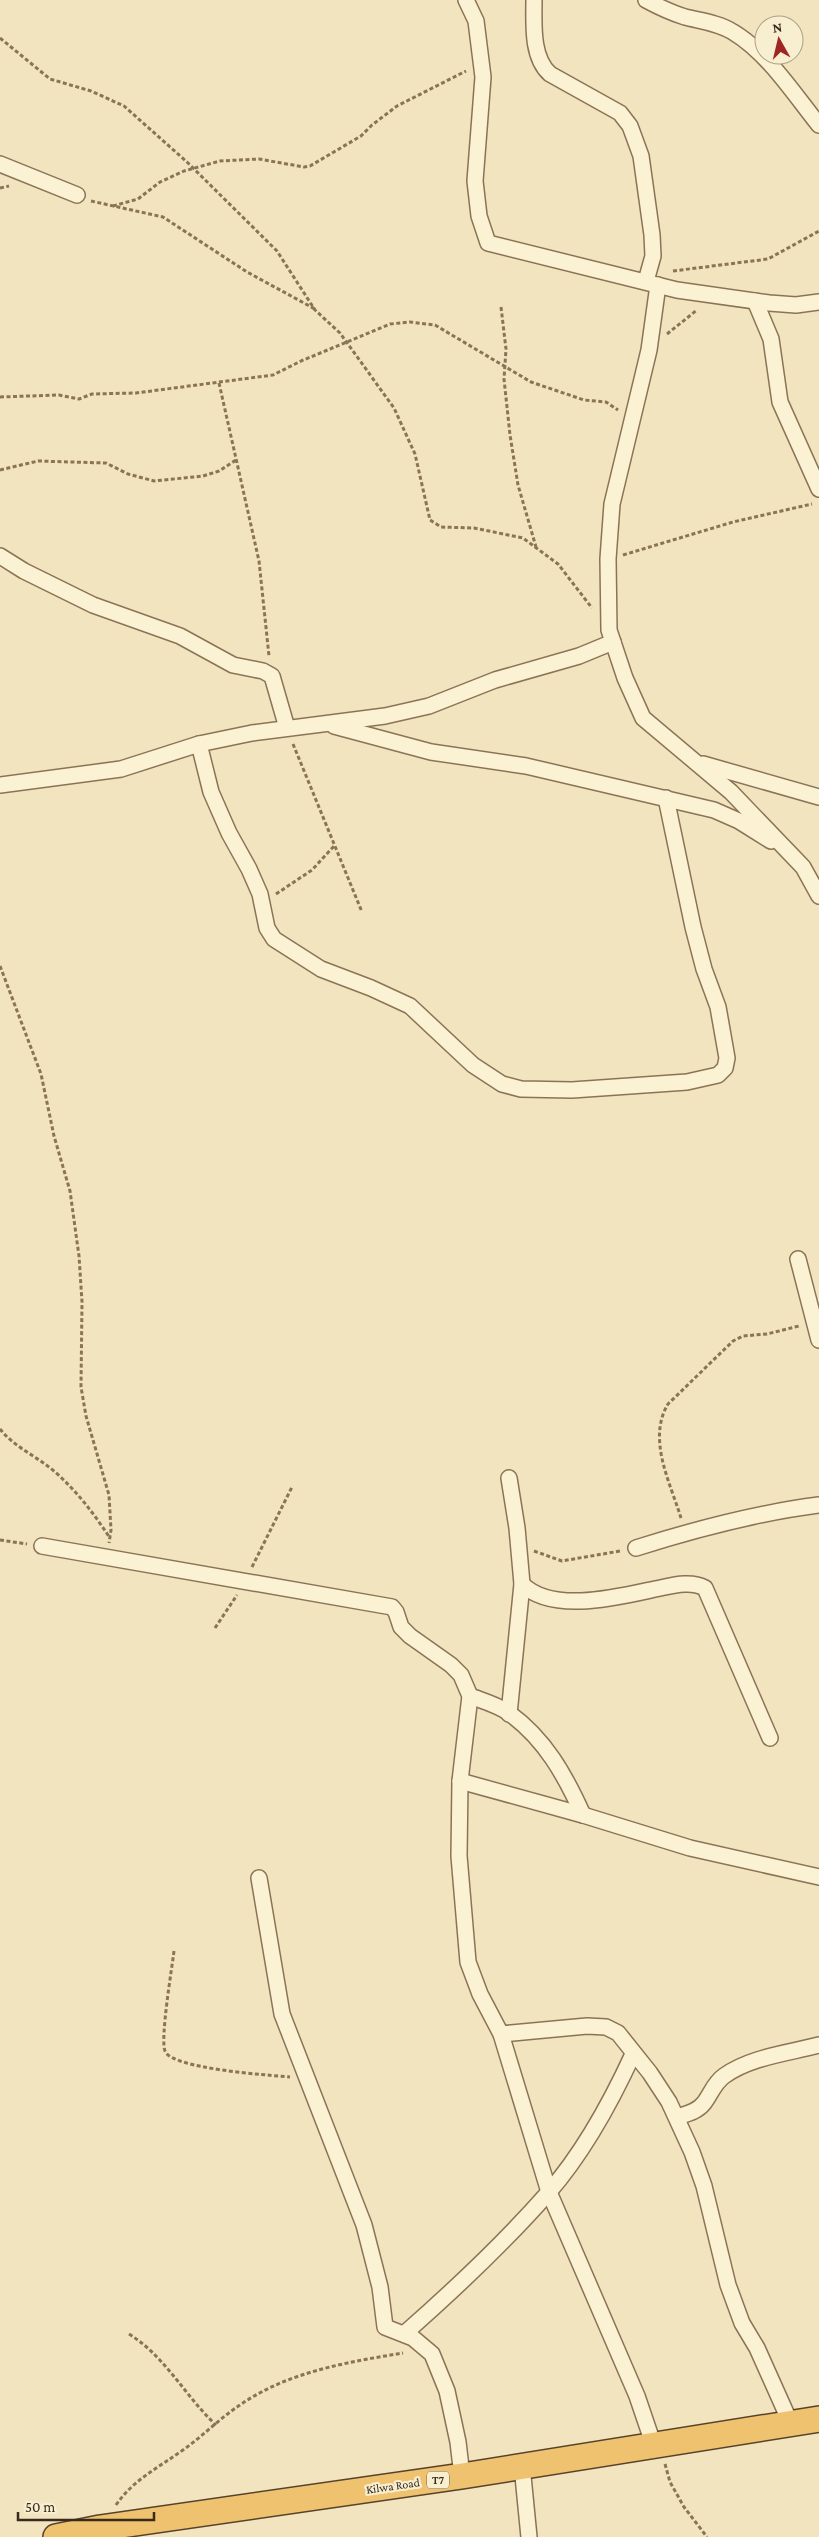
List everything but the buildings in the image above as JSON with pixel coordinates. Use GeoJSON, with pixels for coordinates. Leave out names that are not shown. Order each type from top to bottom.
{"type":"FeatureCollection","features":[{"type":"Feature","properties":{"kind":"highway","name":"Kilwa Road"},"geometry":{"type":"LineString","coordinates":[[56,2537],[100,2528],[462,2476],[819,2419]]}},
{"type":"Feature","properties":{"kind":"street"},"geometry":{"type":"LineString","coordinates":[[466,0],[476,21],[482,64],[482,107],[475,181],[479,216],[488,243],[715,296],[796,305],[819,302]]}},
{"type":"Feature","properties":{"kind":"street"},"geometry":{"type":"LineString","coordinates":[[534,0],[534,34],[544,68],[550,74],[620,113],[634,136],[645,175],[653,256],[650,280],[649,350],[612,504],[608,560],[611,636],[625,678],[641,715],[731,792],[803,867],[819,896]]}},
{"type":"Feature","properties":{"kind":"street"},"geometry":{"type":"LineString","coordinates":[[646,0],[672,12],[719,25],[734,32],[756,50],[775,70],[819,125]]}},
{"type":"Feature","properties":{"kind":"street"},"geometry":{"type":"LineString","coordinates":[[0,164],[77,195]]}},
{"type":"Feature","properties":{"kind":"street"},"geometry":{"type":"LineString","coordinates":[[755,301],[771,339],[780,402],[819,489]]}},
{"type":"Feature","properties":{"kind":"street"},"geometry":{"type":"LineString","coordinates":[[0,556],[24,571],[93,605],[180,636],[233,665],[263,671],[272,676],[287,728]]}},
{"type":"Feature","properties":{"kind":"street"},"geometry":{"type":"LineString","coordinates":[[0,785],[120,769],[199,744],[287,728],[385,716],[429,706],[495,680],[579,656],[611,636]]}},
{"type":"Feature","properties":{"kind":"street"},"geometry":{"type":"LineString","coordinates":[[326,723],[431,752],[526,766],[666,798],[725,814],[790,852]]}},
{"type":"Feature","properties":{"kind":"street"},"geometry":{"type":"LineString","coordinates":[[199,744],[211,792],[229,833],[249,869],[263,906],[267,928],[278,943],[321,969],[371,988],[410,1006],[420,1013],[455,1050],[509,1087],[572,1090],[688,1082],[712,1077],[724,1070],[727,1058],[718,1007],[704,969],[693,927],[666,798]]}},
{"type":"Feature","properties":{"kind":"street"},"geometry":{"type":"LineString","coordinates":[[697,763],[819,797]]}},
{"type":"Feature","properties":{"kind":"street"},"geometry":{"type":"LineString","coordinates":[[798,1259],[819,1340]]}},
{"type":"Feature","properties":{"kind":"street"},"geometry":{"type":"LineString","coordinates":[[509,1478],[519,1546],[522,1584],[509,1714]]}},
{"type":"Feature","properties":{"kind":"street"},"geometry":{"type":"LineString","coordinates":[[636,1548],[685,1533],[776,1511],[819,1505]]}},
{"type":"Feature","properties":{"kind":"street"},"geometry":{"type":"LineString","coordinates":[[42,1546],[392,1607],[396,1612],[401,1627],[410,1636],[451,1665],[466,1684],[470,1696],[460,1781],[459,1856],[465,1947],[473,1978],[501,2034],[549,2192],[636,2396],[655,2446]]}},
{"type":"Feature","properties":{"kind":"street"},"geometry":{"type":"LineString","coordinates":[[522,1584],[531,1594],[553,1600],[575,1601],[676,1585],[696,1585],[705,1588],[770,1738]]}},
{"type":"Feature","properties":{"kind":"street"},"geometry":{"type":"LineString","coordinates":[[470,1696],[509,1714],[545,1747],[558,1763],[583,1815]]}},
{"type":"Feature","properties":{"kind":"street"},"geometry":{"type":"LineString","coordinates":[[460,1781],[583,1815],[690,1848],[819,1877]]}},
{"type":"Feature","properties":{"kind":"street"},"geometry":{"type":"LineString","coordinates":[[259,1878],[282,2014],[366,2232],[380,2287],[385,2327],[404,2334],[430,2351],[447,2391],[458,2442],[462,2476]]}},
{"type":"Feature","properties":{"kind":"street"},"geometry":{"type":"LineString","coordinates":[[501,2034],[587,2026],[606,2027],[618,2033],[650,2073],[676,2117],[704,2186],[728,2285],[742,2322],[757,2348],[791,2424]]}},
{"type":"Feature","properties":{"kind":"street"},"geometry":{"type":"LineString","coordinates":[[676,2117],[692,2112],[703,2105],[715,2084],[731,2072],[758,2061],[819,2045]]}},
{"type":"Feature","properties":{"kind":"street"},"geometry":{"type":"LineString","coordinates":[[404,2334],[489,2253],[549,2192],[580,2149],[618,2088],[633,2054]]}},
{"type":"Feature","properties":{"kind":"street"},"geometry":{"type":"LineString","coordinates":[[522,2466],[528,2537]]}},
{"type":"Feature","properties":{"kind":"path"},"geometry":{"type":"LineString","coordinates":[[0,38],[50,79],[91,91],[124,106],[194,169],[277,251],[315,310],[347,342],[363,368],[385,393],[404,426],[415,454],[430,520],[441,527],[474,528],[511,534],[523,538],[564,571],[611,636]]}},
{"type":"Feature","properties":{"kind":"path"},"geometry":{"type":"LineString","coordinates":[[113,206],[138,199],[160,182],[194,169],[238,158],[308,167],[361,136],[372,124],[397,106],[482,64]]}},
{"type":"Feature","properties":{"kind":"path"},"geometry":{"type":"LineString","coordinates":[[77,195],[113,206],[163,217],[247,272],[315,310]]}},
{"type":"Feature","properties":{"kind":"path"},"geometry":{"type":"LineString","coordinates":[[650,280],[768,259],[819,231]]}},
{"type":"Feature","properties":{"kind":"path"},"geometry":{"type":"LineString","coordinates":[[649,350],[715,296]]}},
{"type":"Feature","properties":{"kind":"path"},"geometry":{"type":"LineString","coordinates":[[501,307],[506,349],[505,395],[513,460],[536,549]]}},
{"type":"Feature","properties":{"kind":"path"},"geometry":{"type":"LineString","coordinates":[[0,397],[59,395],[78,399],[92,394],[127,394],[277,374],[300,361],[390,324],[401,322],[430,324],[541,386],[584,400],[606,402],[633,421]]}},
{"type":"Feature","properties":{"kind":"path"},"geometry":{"type":"LineString","coordinates":[[219,383],[259,561],[272,676]]}},
{"type":"Feature","properties":{"kind":"path"},"geometry":{"type":"LineString","coordinates":[[0,470],[38,461],[106,463],[134,476],[154,481],[203,476],[219,471],[236,460]]}},
{"type":"Feature","properties":{"kind":"path"},"geometry":{"type":"LineString","coordinates":[[608,560],[732,522],[819,502]]}},
{"type":"Feature","properties":{"kind":"path"},"geometry":{"type":"LineString","coordinates":[[287,728],[362,912]]}},
{"type":"Feature","properties":{"kind":"path"},"geometry":{"type":"LineString","coordinates":[[263,906],[286,885],[312,870],[335,845]]}},
{"type":"Feature","properties":{"kind":"path"},"geometry":{"type":"LineString","coordinates":[[0,966],[41,1074],[54,1136],[70,1191],[81,1283],[81,1387],[86,1416],[109,1494],[111,1512],[110,1538],[105,1556]]}},
{"type":"Feature","properties":{"kind":"path"},"geometry":{"type":"LineString","coordinates":[[685,1533],[659,1447],[661,1416],[668,1404],[734,1340],[743,1336],[767,1334],[815,1323]]}},
{"type":"Feature","properties":{"kind":"path"},"geometry":{"type":"LineString","coordinates":[[0,1430],[12,1443],[54,1471],[73,1489],[110,1538]]}},
{"type":"Feature","properties":{"kind":"path"},"geometry":{"type":"LineString","coordinates":[[215,1628],[245,1580],[292,1487]]}},
{"type":"Feature","properties":{"kind":"path"},"geometry":{"type":"LineString","coordinates":[[0,1540],[42,1546]]}},
{"type":"Feature","properties":{"kind":"path"},"geometry":{"type":"LineString","coordinates":[[519,1546],[562,1561],[636,1548]]}},
{"type":"Feature","properties":{"kind":"path"},"geometry":{"type":"LineString","coordinates":[[174,1951],[164,2037],[165,2052],[170,2058],[204,2067],[306,2079]]}},
{"type":"Feature","properties":{"kind":"path"},"geometry":{"type":"LineString","coordinates":[[129,2334],[148,2346],[164,2362],[197,2407],[216,2425]]}},
{"type":"Feature","properties":{"kind":"path"},"geometry":{"type":"LineString","coordinates":[[100,2528],[124,2492],[142,2475],[174,2457],[239,2405],[262,2391],[290,2380],[363,2360],[407,2352],[430,2351]]}},
{"type":"Feature","properties":{"kind":"path"},"geometry":{"type":"LineString","coordinates":[[655,2446],[677,2493],[707,2537]]}}]}
